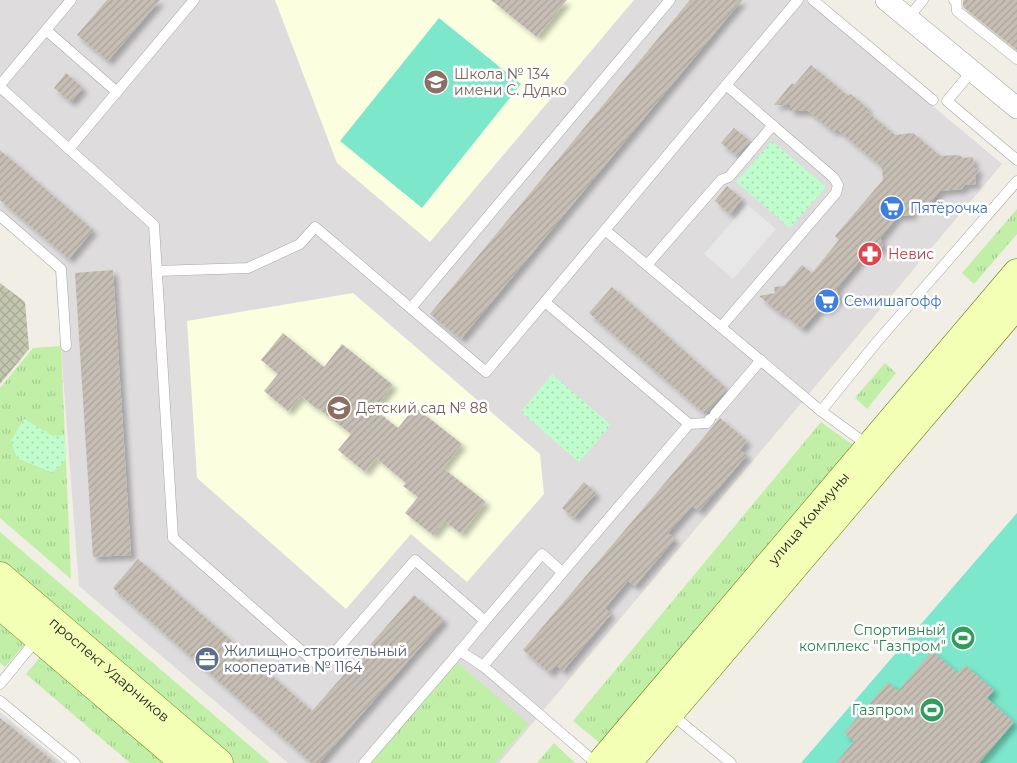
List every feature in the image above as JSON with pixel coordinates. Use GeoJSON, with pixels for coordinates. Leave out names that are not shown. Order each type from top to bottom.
{"type":"FeatureCollection","features":[{"type":"Feature","properties":{"kind":"main road","name":"улица Коммуны"},"geometry":{"type":"LineString","coordinates":[[601,763],[662,707],[878,452],[1017,273]]}},
{"type":"Feature","properties":{"kind":"main road","name":"улица Коммуны"},"geometry":{"type":"LineString","coordinates":[[878,452],[1017,304]]}},
{"type":"Feature","properties":{"kind":"main road","name":"проспект Ударников"},"geometry":{"type":"LineString","coordinates":[[0,576],[45,629],[185,763]]}},
{"type":"Feature","properties":{"kind":"main road","name":"проспект Ударников"},"geometry":{"type":"LineString","coordinates":[[0,605],[45,629],[219,763]]}},
{"type":"Feature","properties":{"kind":"main road","name":"улица Коммуны"},"geometry":{"type":"LineString","coordinates":[[627,763],[662,707]]}},
{"type":"Feature","properties":{"kind":"street"},"geometry":{"type":"LineString","coordinates":[[886,0],[1017,108]]}},
{"type":"Feature","properties":{"kind":"lane"},"geometry":{"type":"LineString","coordinates":[[71,0],[0,86],[154,225],[173,538],[321,668],[415,560],[486,621]]}},
{"type":"Feature","properties":{"kind":"lane"},"geometry":{"type":"LineString","coordinates":[[69,148],[194,0]]}},
{"type":"Feature","properties":{"kind":"lane"},"geometry":{"type":"LineString","coordinates":[[411,308],[670,0]]}},
{"type":"Feature","properties":{"kind":"lane"},"geometry":{"type":"LineString","coordinates":[[157,272],[248,268],[300,244],[315,227],[486,372],[798,0]]}},
{"type":"Feature","properties":{"kind":"lane"},"geometry":{"type":"LineString","coordinates":[[813,0],[933,100]]}},
{"type":"Feature","properties":{"kind":"lane"},"geometry":{"type":"LineString","coordinates":[[908,18],[923,0]]}},
{"type":"Feature","properties":{"kind":"lane"},"geometry":{"type":"LineString","coordinates":[[954,0],[956,1],[957,10],[1017,59]]}},
{"type":"Feature","properties":{"kind":"lane"},"geometry":{"type":"LineString","coordinates":[[46,30],[116,92]]}},
{"type":"Feature","properties":{"kind":"lane"},"geometry":{"type":"LineString","coordinates":[[972,71],[947,101],[1017,160]]}},
{"type":"Feature","properties":{"kind":"lane"},"geometry":{"type":"LineString","coordinates":[[721,327],[836,193],[838,185],[834,178],[726,85]]}},
{"type":"Feature","properties":{"kind":"lane"},"geometry":{"type":"LineString","coordinates":[[647,265],[720,180],[729,177],[773,125]]}},
{"type":"Feature","properties":{"kind":"lane"},"geometry":{"type":"LineString","coordinates":[[821,411],[876,343],[1017,181]]}},
{"type":"Feature","properties":{"kind":"lane"},"geometry":{"type":"LineString","coordinates":[[0,216],[61,269],[66,346]]}},
{"type":"Feature","properties":{"kind":"lane"},"geometry":{"type":"LineString","coordinates":[[605,230],[821,411],[878,452]]}},
{"type":"Feature","properties":{"kind":"lane"},"geometry":{"type":"LineString","coordinates":[[545,302],[689,424],[707,423],[761,360]]}},
{"type":"Feature","properties":{"kind":"lane"},"geometry":{"type":"LineString","coordinates":[[483,666],[689,424]]}},
{"type":"Feature","properties":{"kind":"lane"},"geometry":{"type":"LineString","coordinates":[[364,763],[542,554],[562,572]]}},
{"type":"Feature","properties":{"kind":"lane"},"geometry":{"type":"LineString","coordinates":[[0,684],[45,629]]}},
{"type":"Feature","properties":{"kind":"lane"},"geometry":{"type":"LineString","coordinates":[[460,651],[483,666],[596,763]]}},
{"type":"Feature","properties":{"kind":"lane"},"geometry":{"type":"LineString","coordinates":[[0,701],[75,763]]}},
{"type":"Feature","properties":{"kind":"lane"},"geometry":{"type":"LineString","coordinates":[[662,707],[731,763]]}},
{"type":"Feature","properties":{"kind":"shaded area"},"geometry":{"type":"Polygon","coordinates":[[[0,0],[806,0],[1002,164],[499,763],[288,763],[79,586],[55,270],[0,223],[0,0]]]}},
{"type":"Feature","properties":{"kind":"shaded area","name":"Школа № 134 имени С. Дудко"},"geometry":{"type":"Polygon","coordinates":[[[275,0],[634,0],[430,242],[337,163],[275,0]]]}},
{"type":"Feature","properties":{"kind":"shaded area"},"geometry":{"type":"Polygon","coordinates":[[[747,204],[776,229],[733,279],[704,254],[747,204]]]}},
{"type":"Feature","properties":{"kind":"shaded area"},"geometry":{"type":"Polygon","coordinates":[[[0,283],[25,302],[29,349],[0,384],[0,283]]]}},
{"type":"Feature","properties":{"kind":"shaded area","name":"Детский сад № 88"},"geometry":{"type":"Polygon","coordinates":[[[353,293],[540,454],[544,494],[467,582],[411,534],[346,609],[197,478],[187,321],[353,293]]]}},
{"type":"Feature","properties":{"kind":"shaded area"},"geometry":{"type":"Polygon","coordinates":[[[0,712],[62,763],[0,763],[0,712]]]}},
{"type":"Feature","properties":{"kind":"green space"},"geometry":{"type":"Polygon","coordinates":[[[439,18],[521,84],[422,208],[340,141],[439,18]]]}},
{"type":"Feature","properties":{"kind":"green space"},"geometry":{"type":"Polygon","coordinates":[[[772,141],[826,187],[790,228],[736,182],[772,141]]]}},
{"type":"Feature","properties":{"kind":"green space"},"geometry":{"type":"Polygon","coordinates":[[[1017,209],[1017,234],[974,284],[962,273],[1017,209]]]}},
{"type":"Feature","properties":{"kind":"green space"},"geometry":{"type":"Polygon","coordinates":[[[61,346],[71,579],[0,518],[0,388],[33,348],[61,346]]]}},
{"type":"Feature","properties":{"kind":"green space"},"geometry":{"type":"Polygon","coordinates":[[[885,363],[896,373],[867,409],[855,398],[885,363]]]}},
{"type":"Feature","properties":{"kind":"green space"},"geometry":{"type":"Polygon","coordinates":[[[552,374],[611,425],[579,462],[521,412],[552,374]]]}},
{"type":"Feature","properties":{"kind":"green space"},"geometry":{"type":"Polygon","coordinates":[[[24,419],[53,436],[64,435],[66,459],[53,473],[17,458],[11,441],[24,419]]]}},
{"type":"Feature","properties":{"kind":"green space"},"geometry":{"type":"Polygon","coordinates":[[[821,422],[853,445],[601,744],[573,721],[821,422]]]}},
{"type":"Feature","properties":{"kind":"green space","name":"Cпортивный комплекс \"Газпром\""},"geometry":{"type":"Polygon","coordinates":[[[1017,513],[1017,763],[801,763],[1017,513]]]}},
{"type":"Feature","properties":{"kind":"green space"},"geometry":{"type":"Polygon","coordinates":[[[0,532],[270,763],[230,763],[0,566],[0,532]]]}},
{"type":"Feature","properties":{"kind":"green space"},"geometry":{"type":"Polygon","coordinates":[[[0,621],[26,643],[5,667],[0,663],[0,621]]]}},
{"type":"Feature","properties":{"kind":"green space"},"geometry":{"type":"Polygon","coordinates":[[[41,656],[166,763],[130,763],[26,674],[41,656]]]}},
{"type":"Feature","properties":{"kind":"green space"},"geometry":{"type":"Polygon","coordinates":[[[454,660],[529,724],[495,763],[370,763],[454,660]]]}},
{"type":"Feature","properties":{"kind":"green space"},"geometry":{"type":"Polygon","coordinates":[[[554,743],[575,763],[537,763],[554,743]]]}},
{"type":"Feature","properties":{"kind":"building"},"geometry":{"type":"Polygon","coordinates":[[[107,0],[160,0],[108,61],[77,35],[107,0]]]}},
{"type":"Feature","properties":{"kind":"building"},"geometry":{"type":"Polygon","coordinates":[[[491,0],[567,0],[537,37],[491,0]]]}},
{"type":"Feature","properties":{"kind":"building"},"geometry":{"type":"Polygon","coordinates":[[[690,0],[742,0],[461,339],[430,314],[690,0]]]}},
{"type":"Feature","properties":{"kind":"building"},"geometry":{"type":"Polygon","coordinates":[[[963,0],[1017,0],[1017,50],[963,7],[963,0]]]}},
{"type":"Feature","properties":{"kind":"building"},"geometry":{"type":"Polygon","coordinates":[[[811,65],[848,96],[851,94],[868,109],[866,111],[895,135],[913,133],[940,156],[959,155],[963,158],[973,157],[974,167],[979,171],[975,176],[976,184],[965,185],[962,189],[940,191],[926,208],[912,209],[912,215],[898,216],[880,238],[883,246],[872,258],[864,256],[836,289],[840,297],[828,310],[820,309],[802,329],[759,296],[775,293],[774,287],[784,286],[802,265],[812,273],[839,240],[835,236],[883,180],[882,167],[837,129],[834,132],[808,111],[790,111],[790,105],[774,105],[792,83],[794,85],[811,65]]]}},
{"type":"Feature","properties":{"kind":"building"},"geometry":{"type":"Polygon","coordinates":[[[66,73],[83,88],[71,102],[54,88],[66,73]]]}},
{"type":"Feature","properties":{"kind":"building"},"geometry":{"type":"Polygon","coordinates":[[[734,128],[750,141],[737,156],[721,143],[734,128]]]}},
{"type":"Feature","properties":{"kind":"building"},"geometry":{"type":"Polygon","coordinates":[[[0,150],[93,230],[69,259],[0,200],[0,150]]]}},
{"type":"Feature","properties":{"kind":"building"},"geometry":{"type":"Polygon","coordinates":[[[727,186],[742,199],[730,214],[715,201],[727,186]]]}},
{"type":"Feature","properties":{"kind":"building"},"geometry":{"type":"Polygon","coordinates":[[[113,270],[131,555],[93,557],[75,273],[113,270]]]}},
{"type":"Feature","properties":{"kind":"building"},"geometry":{"type":"Polygon","coordinates":[[[612,287],[727,389],[705,414],[589,313],[612,287]]]}},
{"type":"Feature","properties":{"kind":"building"},"geometry":{"type":"Polygon","coordinates":[[[283,333],[324,367],[342,344],[393,385],[374,409],[398,428],[415,407],[462,444],[443,468],[486,502],[461,534],[445,521],[433,535],[405,513],[418,497],[403,486],[406,483],[376,458],[365,472],[338,450],[351,434],[318,408],[301,396],[288,411],[264,391],[278,374],[261,360],[283,333]]]}},
{"type":"Feature","properties":{"kind":"building"},"geometry":{"type":"Polygon","coordinates":[[[720,418],[747,441],[740,450],[747,455],[699,511],[692,506],[668,533],[675,539],[635,586],[628,581],[605,608],[611,614],[563,671],[556,665],[550,673],[523,650],[720,418]]]}},
{"type":"Feature","properties":{"kind":"building"},"geometry":{"type":"Polygon","coordinates":[[[584,482],[596,493],[574,518],[562,508],[584,482]]]}},
{"type":"Feature","properties":{"kind":"building"},"geometry":{"type":"Polygon","coordinates":[[[138,559],[312,711],[414,595],[444,620],[319,763],[312,763],[113,588],[138,559]]]}},
{"type":"Feature","properties":{"kind":"building","name":"Газпром"},"geometry":{"type":"Polygon","coordinates":[[[932,651],[958,673],[965,665],[994,690],[987,698],[1014,722],[979,763],[836,763],[854,741],[844,733],[888,682],[898,691],[932,651]]]}},
{"type":"Feature","properties":{"kind":"building"},"geometry":{"type":"Polygon","coordinates":[[[0,718],[38,749],[55,763],[0,763],[0,718]]]}},
{"type":"Feature","properties":{"kind":"place","name":"Школа № 134 имени С. Дудко"},"geometry":{"type":"Point","coordinates":[436,82]}},
{"type":"Feature","properties":{"kind":"place","name":"Пятёрочка"},"geometry":{"type":"Point","coordinates":[892,208]}},
{"type":"Feature","properties":{"kind":"place","name":"Невис"},"geometry":{"type":"Point","coordinates":[870,254]}},
{"type":"Feature","properties":{"kind":"place","name":"Семишагофф"},"geometry":{"type":"Point","coordinates":[827,301]}},
{"type":"Feature","properties":{"kind":"place","name":"Детский сад № 88"},"geometry":{"type":"Point","coordinates":[339,408]}},
{"type":"Feature","properties":{"kind":"place","name":"Cпортивный комплекс \"Газпром\""},"geometry":{"type":"Point","coordinates":[963,638]}},
{"type":"Feature","properties":{"kind":"place","name":"Жилищно-строительный кооператив № 1164"},"geometry":{"type":"Point","coordinates":[207,659]}},
{"type":"Feature","properties":{"kind":"place","name":"Газпром"},"geometry":{"type":"Point","coordinates":[932,710]}}]}
